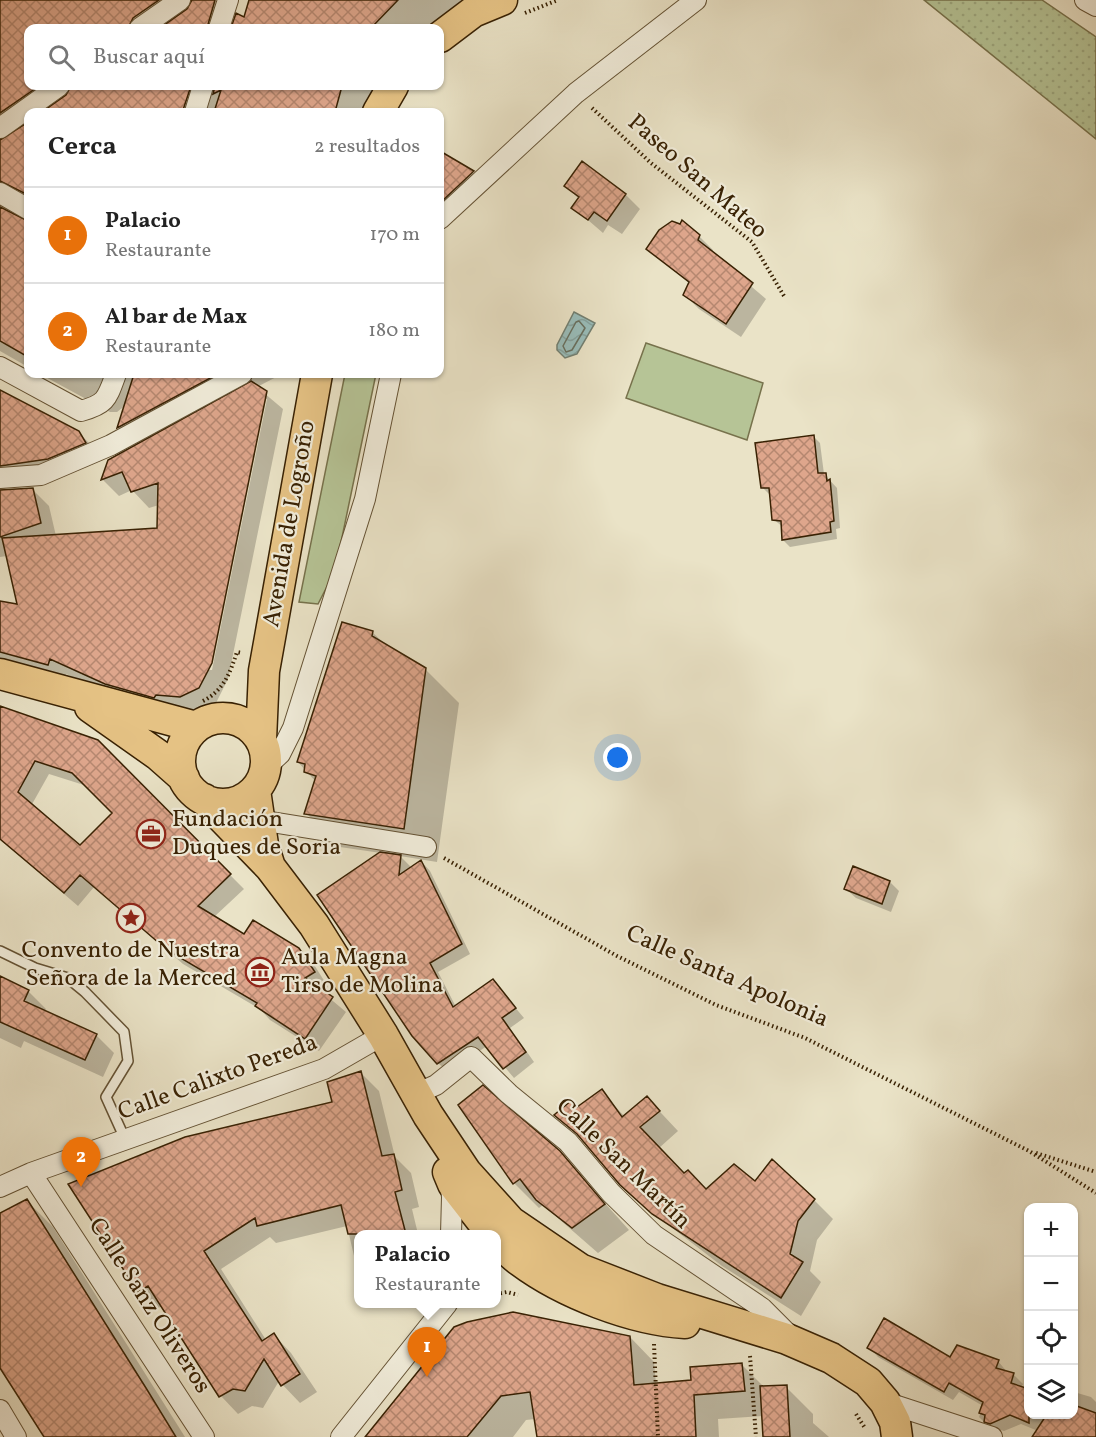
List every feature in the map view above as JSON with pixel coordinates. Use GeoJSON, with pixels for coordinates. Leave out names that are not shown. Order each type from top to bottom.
{"type":"FeatureCollection","features":[{"type":"Feature","properties":{"kind":"main road"},"geometry":{"type":"LineString","coordinates":[[444,34],[473,12],[502,0]]}},
{"type":"Feature","properties":{"kind":"main road"},"geometry":{"type":"LineString","coordinates":[[380,108],[391,90]]}},
{"type":"Feature","properties":{"kind":"main road","name":"Avenida de Logroño"},"geometry":{"type":"LineString","coordinates":[[270,867],[259,820],[265,666],[316,378]]}},
{"type":"Feature","properties":{"kind":"main road"},"geometry":{"type":"LineString","coordinates":[[0,674],[62,689],[169,722],[206,715],[245,723],[261,765],[233,803],[217,804],[194,789],[180,764],[181,750],[187,737],[206,715],[265,666]]}},
{"type":"Feature","properties":{"kind":"main road"},"geometry":{"type":"LineString","coordinates":[[62,689],[110,719],[159,755],[270,867],[314,925],[383,1035],[422,1105],[466,1172],[511,1222],[580,1269],[637,1291],[796,1342],[831,1358],[868,1382],[885,1402],[895,1422],[897,1437]]}},
{"type":"Feature","properties":{"kind":"main road"},"geometry":{"type":"LineString","coordinates":[[422,1105],[453,1184],[491,1230]]}},
{"type":"Feature","properties":{"kind":"main road"},"geometry":{"type":"LineString","coordinates":[[502,1243],[520,1261],[570,1290],[624,1312],[682,1323],[745,1325]]}},
{"type":"Feature","properties":{"kind":"street"},"geometry":{"type":"LineString","coordinates":[[146,24],[180,0]]}},
{"type":"Feature","properties":{"kind":"street"},"geometry":{"type":"LineString","coordinates":[[220,24],[228,0]]}},
{"type":"Feature","properties":{"kind":"street"},"geometry":{"type":"LineString","coordinates":[[444,215],[576,93],[696,0]]}},
{"type":"Feature","properties":{"kind":"street"},"geometry":{"type":"LineString","coordinates":[[1085,0],[1096,6]]}},
{"type":"Feature","properties":{"kind":"street"},"geometry":{"type":"LineString","coordinates":[[29,108],[54,90]]}},
{"type":"Feature","properties":{"kind":"street"},"geometry":{"type":"LineString","coordinates":[[196,108],[202,90]]}},
{"type":"Feature","properties":{"kind":"street"},"geometry":{"type":"LineString","coordinates":[[0,128],[24,111]]}},
{"type":"Feature","properties":{"kind":"street"},"geometry":{"type":"LineString","coordinates":[[0,193],[24,207]]}},
{"type":"Feature","properties":{"kind":"street"},"geometry":{"type":"LineString","coordinates":[[0,367],[81,411],[97,406],[108,398],[115,378]]}},
{"type":"Feature","properties":{"kind":"street"},"geometry":{"type":"LineString","coordinates":[[0,478],[41,475],[101,449],[234,378]]}},
{"type":"Feature","properties":{"kind":"street"},"geometry":{"type":"LineString","coordinates":[[261,765],[280,754],[293,728],[365,499],[390,378]]}},
{"type":"Feature","properties":{"kind":"street"},"geometry":{"type":"LineString","coordinates":[[259,820],[426,847]]}},
{"type":"Feature","properties":{"kind":"street","name":"Calle Calixto Pereda"},"geometry":{"type":"LineString","coordinates":[[0,1187],[31,1173],[324,1069],[383,1035]]}},
{"type":"Feature","properties":{"kind":"street","name":"Calle San Martín"},"geometry":{"type":"LineString","coordinates":[[422,1105],[436,1085],[471,1057],[509,1094],[568,1142],[611,1193],[654,1235],[762,1308],[796,1342]]}},
{"type":"Feature","properties":{"kind":"street"},"geometry":{"type":"LineString","coordinates":[[448,1172],[452,1197],[451,1230]]}},
{"type":"Feature","properties":{"kind":"street","name":"Calle Sanz Oliveros"},"geometry":{"type":"LineString","coordinates":[[31,1173],[204,1437]]}},
{"type":"Feature","properties":{"kind":"street"},"geometry":{"type":"LineString","coordinates":[[502,1243],[590,1285],[637,1291]]}},
{"type":"Feature","properties":{"kind":"street"},"geometry":{"type":"LineString","coordinates":[[417,1341],[431,1308]]}},
{"type":"Feature","properties":{"kind":"street"},"geometry":{"type":"LineString","coordinates":[[341,1437],[444,1308]]}},
{"type":"Feature","properties":{"kind":"street"},"geometry":{"type":"LineString","coordinates":[[885,1402],[992,1437]]}},
{"type":"Feature","properties":{"kind":"street"},"geometry":{"type":"LineString","coordinates":[[0,1410],[16,1437]]}},
{"type":"Feature","properties":{"kind":"lane"},"geometry":{"type":"LineString","coordinates":[[0,951],[35,968],[68,978],[124,1032],[128,1061],[105,1097],[125,1139]]}},
{"type":"Feature","properties":{"kind":"path","name":"Paseo San Mateo"},"geometry":{"type":"LineString","coordinates":[[576,93],[651,163],[752,243],[784,296]]}},
{"type":"Feature","properties":{"kind":"path"},"geometry":{"type":"LineString","coordinates":[[206,715],[212,697],[228,679],[237,652],[265,666]]}},
{"type":"Feature","properties":{"kind":"path","name":"Calle Santa Apolonia"},"geometry":{"type":"LineString","coordinates":[[426,847],[617,956],[716,1005],[805,1038],[1029,1151],[1096,1193]]}},
{"type":"Feature","properties":{"kind":"path"},"geometry":{"type":"LineString","coordinates":[[1029,1151],[1096,1172]]}},
{"type":"Feature","properties":{"kind":"path"},"geometry":{"type":"LineString","coordinates":[[654,1345],[658,1437]]}},
{"type":"Feature","properties":{"kind":"path"},"geometry":{"type":"LineString","coordinates":[[752,1370],[756,1437]]}},
{"type":"Feature","properties":{"kind":"green space"},"geometry":{"type":"Polygon","coordinates":[[[924,0],[1042,0],[1096,37],[1096,139],[924,0]]]}},
{"type":"Feature","properties":{"kind":"green space"},"geometry":{"type":"Polygon","coordinates":[[[646,343],[763,383],[747,440],[626,398],[646,343]]]}},
{"type":"Feature","properties":{"kind":"green space"},"geometry":{"type":"Polygon","coordinates":[[[344,378],[375,378],[335,571],[318,604],[299,602],[344,378]]]}},
{"type":"Feature","properties":{"kind":"water"},"geometry":{"type":"Polygon","coordinates":[[[574,312],[595,323],[577,354],[565,358],[557,350],[557,345],[574,312]]]}},
{"type":"Feature","properties":{"kind":"building"},"geometry":{"type":"Polygon","coordinates":[[[0,0],[159,0],[133,18],[130,24],[24,24],[24,90],[33,90],[0,113],[0,0]]]}},
{"type":"Feature","properties":{"kind":"building"},"geometry":{"type":"Polygon","coordinates":[[[192,0],[215,0],[208,24],[166,24],[187,9],[192,0]]]}},
{"type":"Feature","properties":{"kind":"building"},"geometry":{"type":"Polygon","coordinates":[[[249,0],[398,0],[375,24],[232,24],[236,13],[244,17],[249,0]]]}},
{"type":"Feature","properties":{"kind":"building"},"geometry":{"type":"Polygon","coordinates":[[[69,90],[190,90],[184,108],[48,108],[66,95],[69,90]]]}},
{"type":"Feature","properties":{"kind":"building"},"geometry":{"type":"Polygon","coordinates":[[[221,90],[341,90],[336,108],[215,108],[221,90]]]}},
{"type":"Feature","properties":{"kind":"building"},"geometry":{"type":"Polygon","coordinates":[[[24,125],[24,193],[0,181],[0,140],[24,125]]]}},
{"type":"Feature","properties":{"kind":"building"},"geometry":{"type":"Polygon","coordinates":[[[444,153],[474,171],[444,199],[444,153]]]}},
{"type":"Feature","properties":{"kind":"building"},"geometry":{"type":"Polygon","coordinates":[[[582,161],[626,194],[607,221],[594,212],[588,220],[571,208],[579,197],[564,186],[582,161]]]}},
{"type":"Feature","properties":{"kind":"building"},"geometry":{"type":"Polygon","coordinates":[[[0,207],[24,219],[24,355],[0,341],[0,207]]]}},
{"type":"Feature","properties":{"kind":"building"},"geometry":{"type":"Polygon","coordinates":[[[682,220],[700,235],[698,240],[753,283],[726,324],[683,295],[689,282],[646,249],[659,230],[672,221],[680,224],[682,220]]]}},
{"type":"Feature","properties":{"kind":"building"},"geometry":{"type":"Polygon","coordinates":[[[133,378],[211,378],[117,428],[133,378]]]}},
{"type":"Feature","properties":{"kind":"building"},"geometry":{"type":"Polygon","coordinates":[[[251,381],[267,391],[212,663],[199,688],[180,697],[156,695],[154,698],[105,684],[50,659],[48,665],[0,652],[0,601],[17,604],[2,538],[157,528],[158,483],[131,492],[122,472],[101,480],[108,460],[251,381]]]}},
{"type":"Feature","properties":{"kind":"building"},"geometry":{"type":"Polygon","coordinates":[[[0,390],[79,431],[86,443],[48,459],[0,466],[0,390]]]}},
{"type":"Feature","properties":{"kind":"building"},"geometry":{"type":"Polygon","coordinates":[[[814,435],[818,473],[826,473],[827,481],[830,479],[834,521],[830,522],[831,532],[782,540],[781,521],[772,520],[769,488],[761,488],[755,443],[814,435]]]}},
{"type":"Feature","properties":{"kind":"building"},"geometry":{"type":"Polygon","coordinates":[[[33,488],[41,523],[0,537],[0,490],[33,488]]]}},
{"type":"Feature","properties":{"kind":"building"},"geometry":{"type":"Polygon","coordinates":[[[342,622],[373,631],[372,636],[426,668],[404,829],[304,814],[316,776],[304,772],[305,764],[297,762],[342,622]]]}},
{"type":"Feature","properties":{"kind":"building","name":"Fundación Duques de Soria"},"geometry":{"type":"Polygon","coordinates":[[[0,706],[98,740],[231,874],[198,906],[244,934],[253,920],[299,948],[315,972],[305,978],[333,997],[305,1039],[255,1006],[257,1003],[167,950],[80,875],[64,893],[0,839],[0,706]],[[35,761],[18,792],[80,845],[112,813],[72,773],[35,761]]]}},
{"type":"Feature","properties":{"kind":"building"},"geometry":{"type":"Polygon","coordinates":[[[380,852],[401,855],[399,875],[421,860],[462,944],[430,963],[453,1007],[493,979],[516,1008],[502,1018],[526,1052],[503,1069],[478,1037],[437,1064],[412,1036],[317,895],[380,852]]]}},
{"type":"Feature","properties":{"kind":"building"},"geometry":{"type":"Polygon","coordinates":[[[853,866],[890,881],[882,904],[844,889],[853,866]]]}},
{"type":"Feature","properties":{"kind":"building"},"geometry":{"type":"Polygon","coordinates":[[[0,976],[29,990],[24,1001],[97,1034],[85,1060],[0,1022],[0,976]]]}},
{"type":"Feature","properties":{"kind":"building"},"geometry":{"type":"Polygon","coordinates":[[[361,1071],[382,1156],[394,1154],[402,1190],[395,1192],[405,1230],[354,1230],[354,1234],[348,1234],[341,1205],[257,1226],[255,1218],[204,1251],[262,1341],[274,1333],[300,1374],[281,1386],[264,1359],[245,1391],[233,1389],[219,1397],[148,1286],[138,1292],[68,1184],[185,1137],[332,1102],[327,1082],[361,1071]]]}},
{"type":"Feature","properties":{"kind":"building"},"geometry":{"type":"Polygon","coordinates":[[[483,1085],[560,1151],[605,1204],[572,1228],[536,1200],[520,1179],[513,1184],[458,1105],[483,1085]]]}},
{"type":"Feature","properties":{"kind":"building"},"geometry":{"type":"Polygon","coordinates":[[[602,1089],[622,1117],[647,1096],[660,1111],[640,1127],[684,1173],[688,1170],[706,1189],[734,1164],[755,1181],[772,1159],[815,1199],[798,1221],[790,1254],[803,1262],[781,1298],[652,1214],[620,1185],[577,1134],[554,1115],[572,1100],[577,1107],[602,1089]]]}},
{"type":"Feature","properties":{"kind":"building"},"geometry":{"type":"Polygon","coordinates":[[[27,1199],[176,1437],[44,1437],[0,1368],[0,1213],[27,1199]]]}},
{"type":"Feature","properties":{"kind":"building"},"geometry":{"type":"Polygon","coordinates":[[[513,1312],[630,1336],[634,1385],[691,1380],[690,1367],[742,1363],[745,1391],[694,1395],[696,1437],[537,1437],[530,1392],[501,1396],[467,1437],[365,1437],[454,1327],[513,1312]]]}},
{"type":"Feature","properties":{"kind":"building"},"geometry":{"type":"Polygon","coordinates":[[[884,1318],[950,1357],[957,1345],[999,1360],[996,1368],[1014,1373],[1011,1383],[1024,1387],[1024,1419],[1029,1419],[1029,1423],[1010,1415],[990,1424],[984,1422],[985,1415],[979,1413],[983,1402],[949,1383],[944,1392],[867,1348],[884,1318]]]}},
{"type":"Feature","properties":{"kind":"building"},"geometry":{"type":"Polygon","coordinates":[[[787,1385],[790,1437],[763,1437],[760,1386],[787,1385]]]}},
{"type":"Feature","properties":{"kind":"building"},"geometry":{"type":"Polygon","coordinates":[[[1078,1406],[1096,1413],[1096,1437],[1032,1437],[1044,1419],[1078,1419],[1078,1406]]]}},
{"type":"Feature","properties":{"kind":"place","name":"Fundación Duques de Soria"},"geometry":{"type":"Point","coordinates":[151,834]}},
{"type":"Feature","properties":{"kind":"place","name":"Convento de Nuestra Señora de la Merced"},"geometry":{"type":"Point","coordinates":[131,918]}},
{"type":"Feature","properties":{"kind":"place","name":"Aula Magna Tirso de Molina"},"geometry":{"type":"Point","coordinates":[260,972]}},
{"type":"Feature","properties":{"kind":"place","name":"Al bar de Max"},"geometry":{"type":"Point","coordinates":[81,1187]}},
{"type":"Feature","properties":{"kind":"place","name":"Palacio"},"geometry":{"type":"Point","coordinates":[427,1377]}}]}
